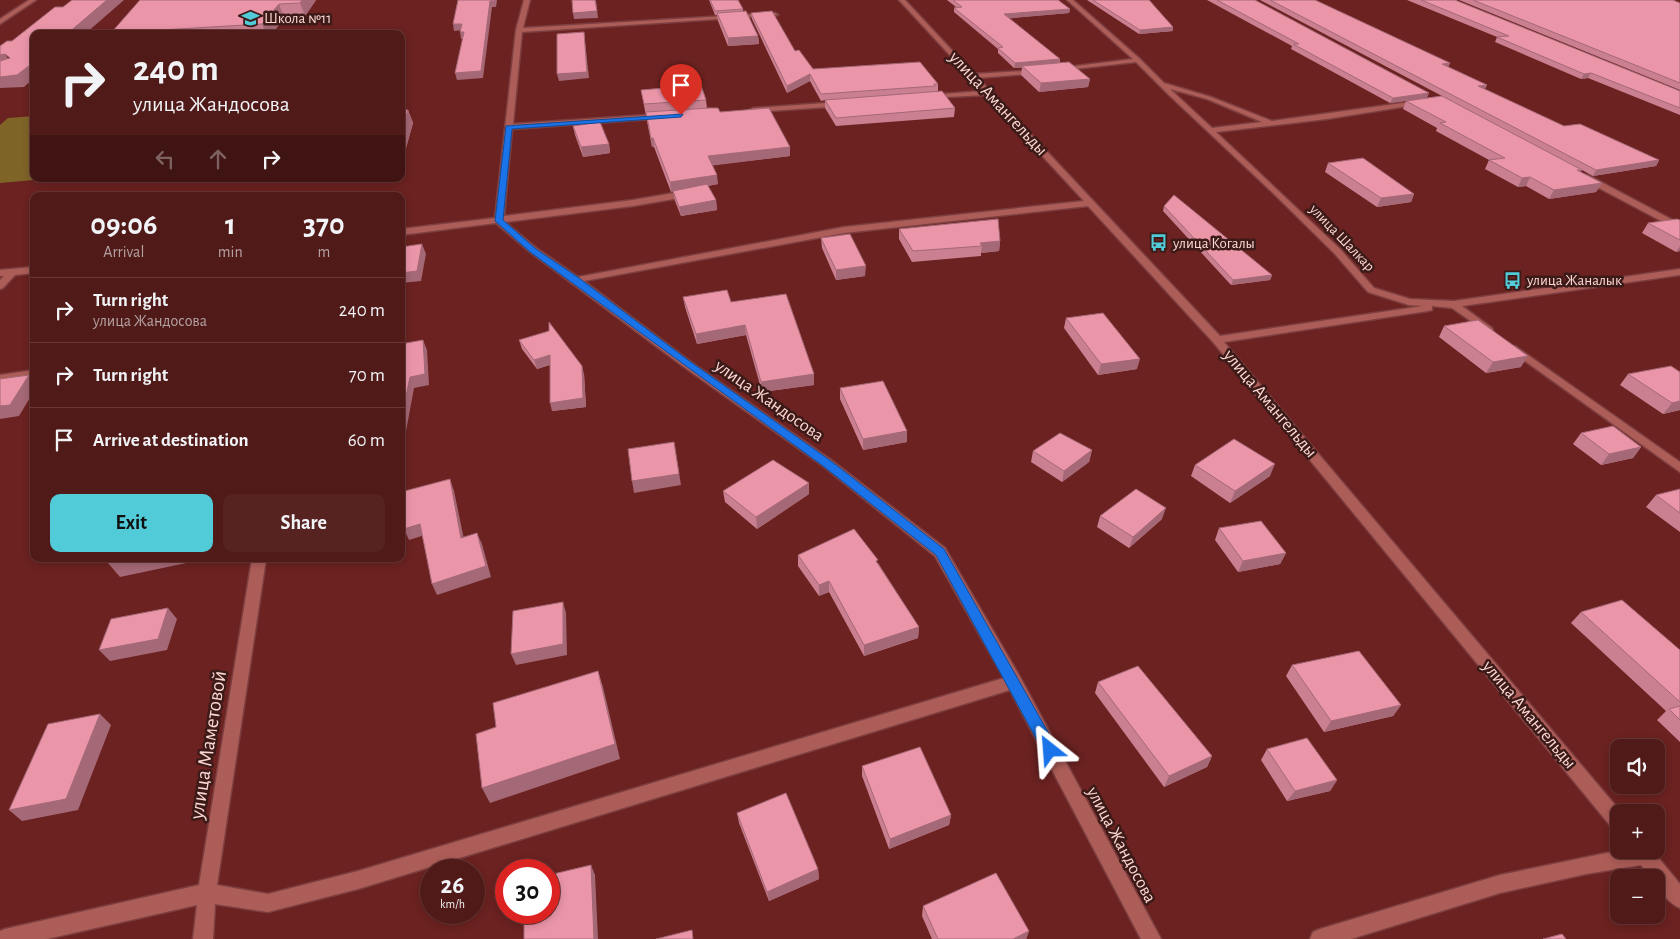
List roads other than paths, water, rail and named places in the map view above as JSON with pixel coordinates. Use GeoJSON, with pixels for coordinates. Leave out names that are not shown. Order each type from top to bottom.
{"type":"FeatureCollection","features":[{"type":"Feature","properties":{"kind":"street"},"geometry":{"type":"LineString","coordinates":[[0,22],[33,0]]}},
{"type":"Feature","properties":{"kind":"street"},"geometry":{"type":"LineString","coordinates":[[499,221],[519,30],[527,0]]}},
{"type":"Feature","properties":{"kind":"street","name":"улица Амангельды"},"geometry":{"type":"LineString","coordinates":[[902,0],[1217,340],[1610,812]]}},
{"type":"Feature","properties":{"kind":"street","name":"улица Шалкар"},"geometry":{"type":"LineString","coordinates":[[1070,0],[1138,60],[1162,85],[1324,237],[1371,290],[1409,302],[1452,304]]}},
{"type":"Feature","properties":{"kind":"street"},"geometry":{"type":"LineString","coordinates":[[519,30],[775,15]]}},
{"type":"Feature","properties":{"kind":"street"},"geometry":{"type":"LineString","coordinates":[[1054,70],[1138,60]]}},
{"type":"Feature","properties":{"kind":"street"},"geometry":{"type":"LineString","coordinates":[[972,76],[1046,71]]}},
{"type":"Feature","properties":{"kind":"street"},"geometry":{"type":"LineString","coordinates":[[1162,85],[1209,98],[1271,123]]}},
{"type":"Feature","properties":{"kind":"street"},"geometry":{"type":"LineString","coordinates":[[919,98],[988,93]]}},
{"type":"Feature","properties":{"kind":"street"},"geometry":{"type":"LineString","coordinates":[[1210,130],[1327,117],[1432,101]]}},
{"type":"Feature","properties":{"kind":"street"},"geometry":{"type":"LineString","coordinates":[[743,111],[851,103]]}},
{"type":"Feature","properties":{"kind":"street"},"geometry":{"type":"LineString","coordinates":[[509,128],[675,116]]}},
{"type":"Feature","properties":{"kind":"street"},"geometry":{"type":"LineString","coordinates":[[1578,173],[1680,228]]}},
{"type":"Feature","properties":{"kind":"street"},"geometry":{"type":"LineString","coordinates":[[405,232],[633,203],[704,191]]}},
{"type":"Feature","properties":{"kind":"street"},"geometry":{"type":"LineString","coordinates":[[576,280],[844,230],[1090,203]]}},
{"type":"Feature","properties":{"kind":"street","name":"улица Жандосова"},"geometry":{"type":"LineString","coordinates":[[499,221],[533,250],[576,280],[684,362],[827,463],[940,552],[1014,682],[1151,939]]}},
{"type":"Feature","properties":{"kind":"street"},"geometry":{"type":"LineString","coordinates":[[0,273],[30,270]]}},
{"type":"Feature","properties":{"kind":"street"},"geometry":{"type":"LineString","coordinates":[[0,286],[12,272]]}},
{"type":"Feature","properties":{"kind":"street"},"geometry":{"type":"LineString","coordinates":[[1217,340],[1680,272]]}},
{"type":"Feature","properties":{"kind":"street"},"geometry":{"type":"LineString","coordinates":[[1452,304],[1680,468]]}},
{"type":"Feature","properties":{"kind":"street"},"geometry":{"type":"LineString","coordinates":[[0,378],[30,374]]}},
{"type":"Feature","properties":{"kind":"street","name":"улица Маметовой"},"geometry":{"type":"LineString","coordinates":[[203,939],[207,893],[259,562]]}},
{"type":"Feature","properties":{"kind":"street"},"geometry":{"type":"LineString","coordinates":[[5,939],[207,893],[268,904],[358,880],[1014,682]]}},
{"type":"Feature","properties":{"kind":"street"},"geometry":{"type":"LineString","coordinates":[[1320,939],[1500,884],[1614,859]]}},
{"type":"Feature","properties":{"kind":"street"},"geometry":{"type":"LineString","coordinates":[[1648,859],[1680,899]]}},
{"type":"Feature","properties":{"kind":"place","name":"Школа №11"},"geometry":{"type":"Point","coordinates":[250,18]}},
{"type":"Feature","properties":{"kind":"place","name":"улица Когалы"},"geometry":{"type":"Point","coordinates":[1159,243]}},
{"type":"Feature","properties":{"kind":"place","name":"улица Жаналык"},"geometry":{"type":"Point","coordinates":[1513,280]}}]}
